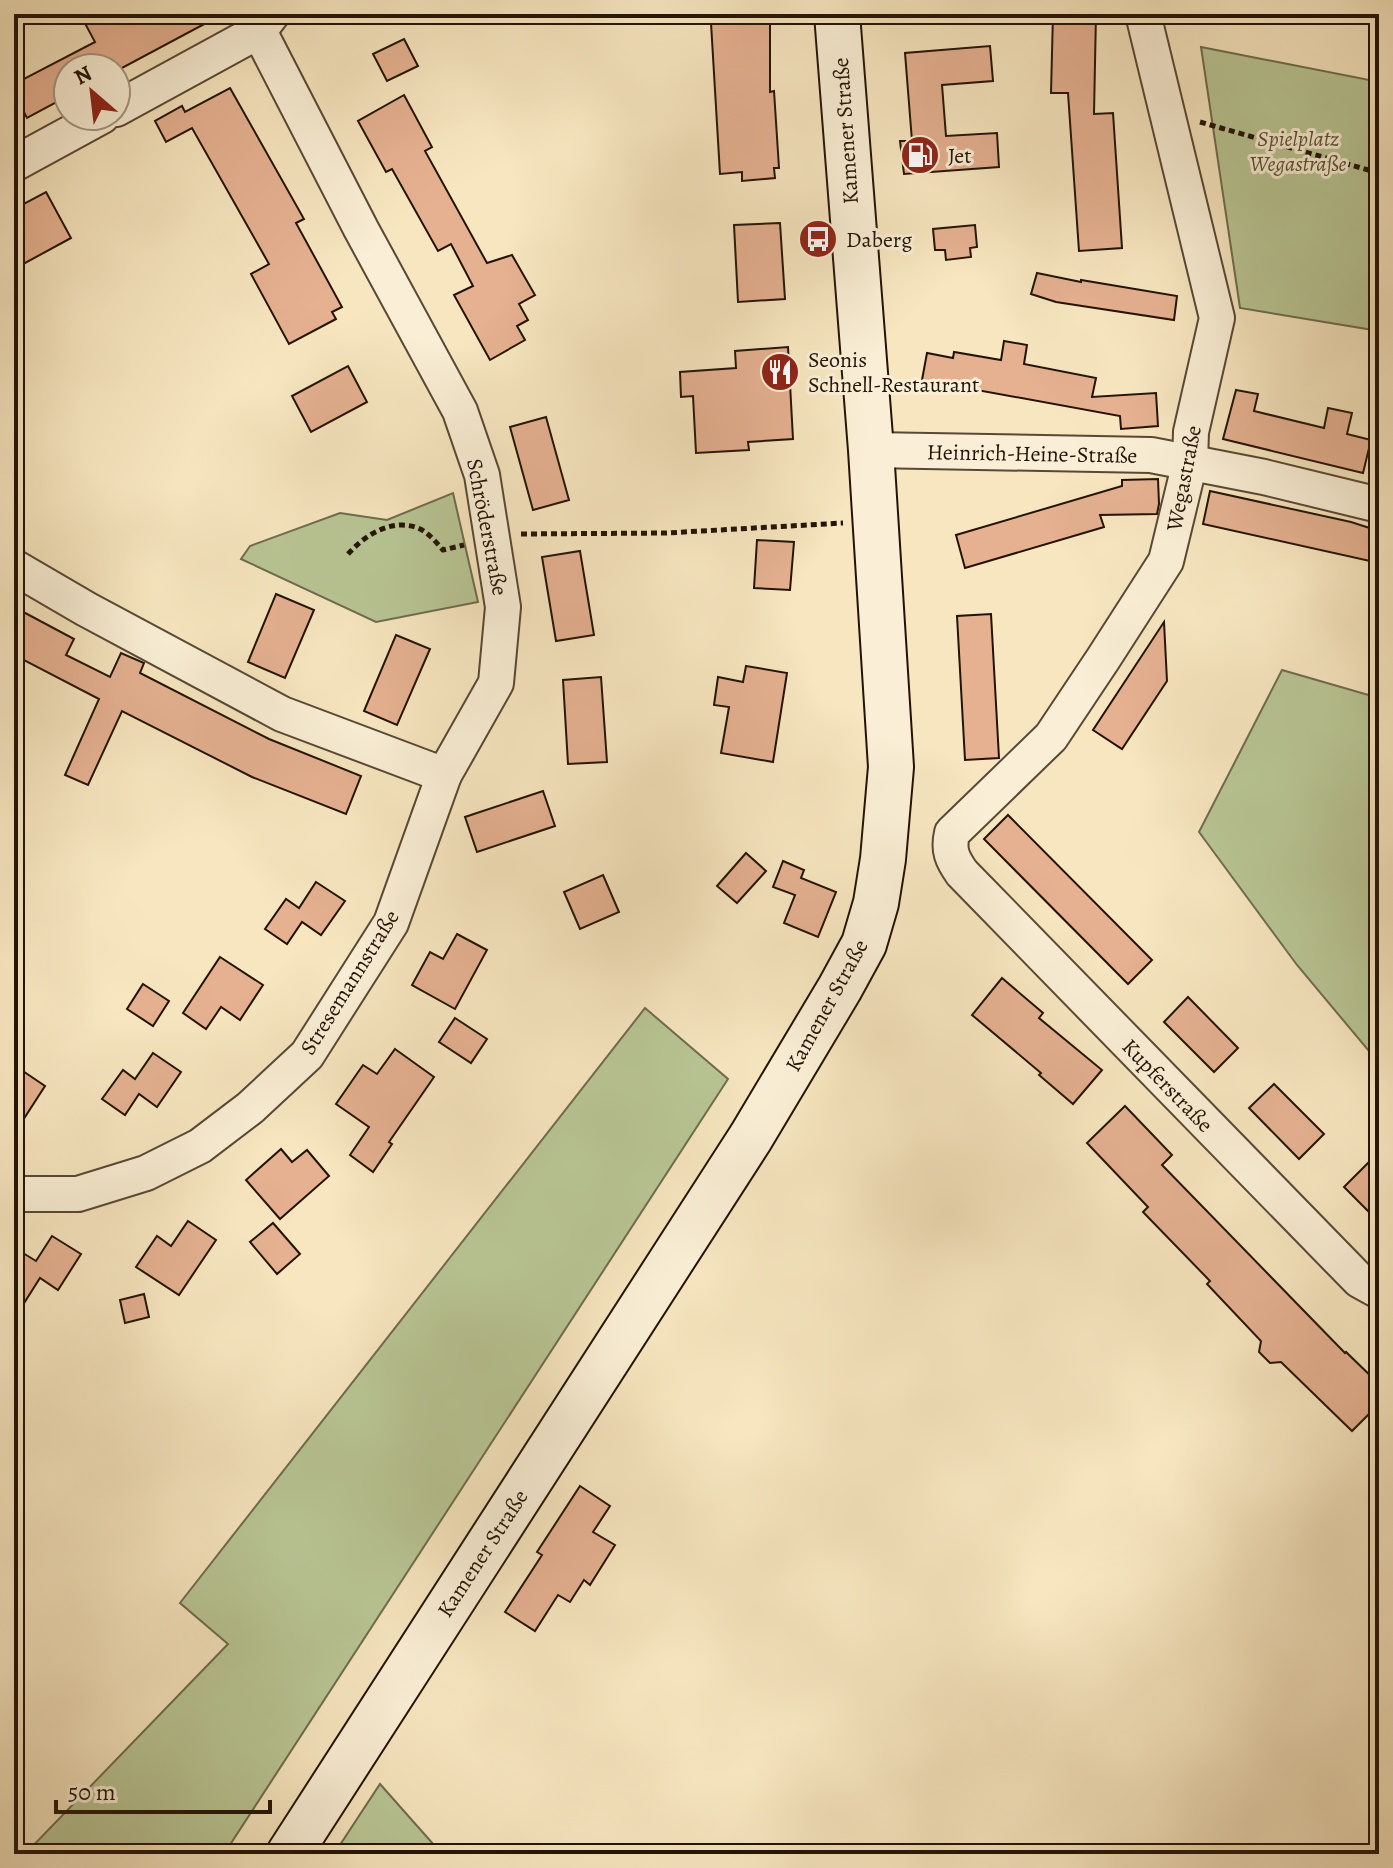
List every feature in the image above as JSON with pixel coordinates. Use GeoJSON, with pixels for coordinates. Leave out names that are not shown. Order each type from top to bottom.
{"type":"FeatureCollection","features":[{"type":"Feature","properties":{"kind":"main road","name":"Kamener Straße"},"geometry":{"type":"LineString","coordinates":[[289,1854],[751,1137],[864,944],[876,903],[883,859],[891,767],[871,450],[837,14]]}},
{"type":"Feature","properties":{"kind":"street","name":"Wegastraße"},"geometry":{"type":"LineString","coordinates":[[962,873],[952,860],[949,846],[952,833],[1051,737],[1166,561],[1190,462],[1191,432],[1217,318],[1143,14]]}},
{"type":"Feature","properties":{"kind":"street"},"geometry":{"type":"LineString","coordinates":[[132,100],[266,23]]}},
{"type":"Feature","properties":{"kind":"street","name":"Schröderstraße"},"geometry":{"type":"LineString","coordinates":[[266,23],[361,229],[460,411],[482,475],[503,607],[496,683],[444,775]]}},
{"type":"Feature","properties":{"kind":"street"},"geometry":{"type":"LineString","coordinates":[[14,164],[73,132]]}},
{"type":"Feature","properties":{"kind":"street","name":"Heinrich-Heine-Straße"},"geometry":{"type":"LineString","coordinates":[[871,450],[1151,455],[1264,477],[1379,505]]}},
{"type":"Feature","properties":{"kind":"street"},"geometry":{"type":"LineString","coordinates":[[14,567],[282,714],[444,775]]}},
{"type":"Feature","properties":{"kind":"street","name":"Stresemannstraße"},"geometry":{"type":"LineString","coordinates":[[14,1194],[78,1194],[146,1173],[200,1146],[250,1108],[307,1055],[391,923],[444,775]]}},
{"type":"Feature","properties":{"kind":"street","name":"Kupferstraße"},"geometry":{"type":"LineString","coordinates":[[962,873],[1359,1280],[1379,1291]]}},
{"type":"Feature","properties":{"kind":"path"},"geometry":{"type":"LineString","coordinates":[[1168,115],[1379,173]]}},
{"type":"Feature","properties":{"kind":"path"},"geometry":{"type":"LineString","coordinates":[[348,554],[360,541],[388,527],[403,526],[419,528],[443,550],[523,533],[666,533],[839,523],[840,539]]}},
{"type":"Feature","properties":{"kind":"green space","name":"Spielplatz Wegastraße"},"geometry":{"type":"Polygon","coordinates":[[[1201,47],[1374,81],[1379,74],[1379,331],[1240,308],[1201,47]]]}},
{"type":"Feature","properties":{"kind":"green space"},"geometry":{"type":"Polygon","coordinates":[[[453,493],[478,602],[376,622],[241,559],[250,546],[340,513],[387,520],[453,493]]]}},
{"type":"Feature","properties":{"kind":"green space"},"geometry":{"type":"Polygon","coordinates":[[[1282,670],[1379,698],[1379,1063],[1297,965],[1199,832],[1282,670]]]}},
{"type":"Feature","properties":{"kind":"green space"},"geometry":{"type":"Polygon","coordinates":[[[645,1008],[728,1079],[224,1854],[25,1854],[228,1644],[180,1603],[645,1008]]]}},
{"type":"Feature","properties":{"kind":"green space"},"geometry":{"type":"Polygon","coordinates":[[[380,1784],[442,1854],[334,1854],[380,1784]]]}},
{"type":"Feature","properties":{"kind":"building"},"geometry":{"type":"Polygon","coordinates":[[[80,14],[223,14],[132,63],[132,52],[76,52],[95,42],[80,14]]]}},
{"type":"Feature","properties":{"kind":"building"},"geometry":{"type":"Polygon","coordinates":[[[730,14],[770,14],[770,92],[774,91],[779,168],[774,168],[775,178],[742,181],[742,172],[720,174],[711,23],[731,22],[730,14]]]}},
{"type":"Feature","properties":{"kind":"building"},"geometry":{"type":"Polygon","coordinates":[[[1053,14],[1096,14],[1094,114],[1113,113],[1122,248],[1079,251],[1068,93],[1051,93],[1053,14]]]}},
{"type":"Feature","properties":{"kind":"building"},"geometry":{"type":"Polygon","coordinates":[[[404,39],[418,66],[387,81],[373,54],[404,39]]]}},
{"type":"Feature","properties":{"kind":"building"},"geometry":{"type":"Polygon","coordinates":[[[990,46],[993,81],[942,85],[946,136],[997,133],[999,167],[904,174],[900,141],[912,141],[905,53],[990,46]]]}},
{"type":"Feature","properties":{"kind":"building"},"geometry":{"type":"Polygon","coordinates":[[[52,64],[52,105],[27,118],[14,93],[14,84],[52,64]]]}},
{"type":"Feature","properties":{"kind":"building"},"geometry":{"type":"Polygon","coordinates":[[[230,88],[304,219],[296,223],[342,307],[332,312],[336,319],[289,344],[251,274],[269,264],[192,128],[166,142],[155,121],[182,106],[185,112],[230,88]]]}},
{"type":"Feature","properties":{"kind":"building"},"geometry":{"type":"Polygon","coordinates":[[[404,95],[432,147],[425,151],[487,263],[512,255],[535,295],[519,304],[528,320],[517,326],[525,340],[490,360],[454,295],[473,286],[451,244],[438,251],[392,169],[386,172],[358,121],[404,95]]]}},
{"type":"Feature","properties":{"kind":"building"},"geometry":{"type":"Polygon","coordinates":[[[46,192],[71,238],[14,269],[14,209],[46,192]]]}},
{"type":"Feature","properties":{"kind":"building"},"geometry":{"type":"Polygon","coordinates":[[[780,223],[785,299],[738,302],[734,225],[780,223]]]}},
{"type":"Feature","properties":{"kind":"building"},"geometry":{"type":"Polygon","coordinates":[[[975,225],[977,247],[970,248],[971,257],[946,260],[945,250],[935,250],[933,229],[975,225]]]}},
{"type":"Feature","properties":{"kind":"building"},"geometry":{"type":"Polygon","coordinates":[[[1037,273],[1177,296],[1174,320],[1056,302],[1031,294],[1037,273]]]}},
{"type":"Feature","properties":{"kind":"building"},"geometry":{"type":"Polygon","coordinates":[[[1004,341],[1027,345],[1024,364],[1096,378],[1092,397],[1156,393],[1158,426],[1121,429],[1120,416],[922,380],[927,353],[953,358],[954,352],[1001,360],[1004,341]]]}},
{"type":"Feature","properties":{"kind":"building"},"geometry":{"type":"Polygon","coordinates":[[[788,347],[793,439],[748,442],[749,450],[696,453],[693,396],[681,397],[680,372],[736,368],[735,351],[788,347]]]}},
{"type":"Feature","properties":{"kind":"building"},"geometry":{"type":"Polygon","coordinates":[[[348,366],[367,402],[311,432],[292,396],[348,366]]]}},
{"type":"Feature","properties":{"kind":"building"},"geometry":{"type":"Polygon","coordinates":[[[1236,390],[1258,394],[1254,411],[1324,428],[1328,408],[1352,413],[1347,434],[1371,440],[1363,473],[1223,439],[1236,390]]]}},
{"type":"Feature","properties":{"kind":"building"},"geometry":{"type":"Polygon","coordinates":[[[546,417],[569,500],[533,510],[510,427],[546,417]]]}},
{"type":"Feature","properties":{"kind":"building"},"geometry":{"type":"Polygon","coordinates":[[[1158,479],[1157,514],[1100,515],[1104,527],[965,568],[956,535],[1122,486],[1122,480],[1158,479]]]}},
{"type":"Feature","properties":{"kind":"building"},"geometry":{"type":"Polygon","coordinates":[[[1210,491],[1379,531],[1379,563],[1203,524],[1210,491]]]}},
{"type":"Feature","properties":{"kind":"building"},"geometry":{"type":"Polygon","coordinates":[[[757,540],[794,542],[790,590],[754,588],[757,540]]]}},
{"type":"Feature","properties":{"kind":"building"},"geometry":{"type":"Polygon","coordinates":[[[580,551],[594,635],[556,641],[542,557],[580,551]]]}},
{"type":"Feature","properties":{"kind":"building"},"geometry":{"type":"Polygon","coordinates":[[[276,594],[314,610],[285,678],[248,662],[276,594]]]}},
{"type":"Feature","properties":{"kind":"building"},"geometry":{"type":"Polygon","coordinates":[[[14,607],[74,639],[66,655],[110,677],[121,653],[144,663],[140,673],[269,739],[361,776],[346,814],[252,777],[122,711],[88,785],[65,775],[99,699],[14,655],[14,607]]]}},
{"type":"Feature","properties":{"kind":"building"},"geometry":{"type":"Polygon","coordinates":[[[991,614],[999,758],[965,760],[957,616],[991,614]]]}},
{"type":"Feature","properties":{"kind":"building"},"geometry":{"type":"Polygon","coordinates":[[[1164,622],[1167,681],[1122,749],[1093,730],[1164,622]]]}},
{"type":"Feature","properties":{"kind":"building"},"geometry":{"type":"Polygon","coordinates":[[[396,635],[430,649],[397,725],[364,711],[396,635]]]}},
{"type":"Feature","properties":{"kind":"building"},"geometry":{"type":"Polygon","coordinates":[[[746,666],[787,673],[773,762],[721,753],[729,707],[714,705],[718,677],[743,682],[746,666]]]}},
{"type":"Feature","properties":{"kind":"building"},"geometry":{"type":"Polygon","coordinates":[[[601,677],[607,762],[568,764],[563,680],[601,677]]]}},
{"type":"Feature","properties":{"kind":"building"},"geometry":{"type":"Polygon","coordinates":[[[543,791],[555,826],[477,852],[465,817],[543,791]]]}},
{"type":"Feature","properties":{"kind":"building"},"geometry":{"type":"Polygon","coordinates":[[[1008,815],[1152,960],[1128,984],[984,839],[1008,815]]]}},
{"type":"Feature","properties":{"kind":"building"},"geometry":{"type":"Polygon","coordinates":[[[746,853],[766,871],[737,903],[717,886],[746,853]]]}},
{"type":"Feature","properties":{"kind":"building"},"geometry":{"type":"Polygon","coordinates":[[[783,861],[804,870],[801,878],[836,892],[818,937],[784,923],[795,895],[773,887],[783,861]]]}},
{"type":"Feature","properties":{"kind":"building"},"geometry":{"type":"Polygon","coordinates":[[[603,875],[619,912],[580,929],[564,892],[603,875]]]}},
{"type":"Feature","properties":{"kind":"building"},"geometry":{"type":"Polygon","coordinates":[[[316,882],[345,901],[321,935],[302,922],[287,944],[265,929],[286,899],[299,908],[316,882]]]}},
{"type":"Feature","properties":{"kind":"building"},"geometry":{"type":"Polygon","coordinates":[[[457,934],[487,950],[455,1009],[412,985],[430,952],[443,959],[457,934]]]}},
{"type":"Feature","properties":{"kind":"building"},"geometry":{"type":"Polygon","coordinates":[[[220,957],[263,985],[240,1020],[221,1007],[206,1029],[183,1013],[220,957]]]}},
{"type":"Feature","properties":{"kind":"building"},"geometry":{"type":"Polygon","coordinates":[[[1002,978],[1043,1013],[1039,1018],[1102,1070],[1073,1104],[972,1015],[1002,978]]]}},
{"type":"Feature","properties":{"kind":"building"},"geometry":{"type":"Polygon","coordinates":[[[143,984],[169,1001],[153,1026],[127,1009],[143,984]]]}},
{"type":"Feature","properties":{"kind":"building"},"geometry":{"type":"Polygon","coordinates":[[[1188,997],[1238,1048],[1214,1072],[1164,1022],[1188,997]]]}},
{"type":"Feature","properties":{"kind":"building"},"geometry":{"type":"Polygon","coordinates":[[[455,1018],[487,1039],[471,1063],[439,1042],[455,1018]]]}},
{"type":"Feature","properties":{"kind":"building"},"geometry":{"type":"Polygon","coordinates":[[[395,1049],[434,1077],[389,1142],[392,1144],[373,1172],[350,1155],[369,1127],[336,1104],[363,1065],[377,1074],[395,1049]]]}},
{"type":"Feature","properties":{"kind":"building"},"geometry":{"type":"Polygon","coordinates":[[[153,1053],[181,1072],[157,1107],[139,1094],[125,1115],[102,1099],[123,1070],[135,1079],[153,1053]]]}},
{"type":"Feature","properties":{"kind":"building"},"geometry":{"type":"Polygon","coordinates":[[[14,1065],[45,1086],[14,1134],[14,1065]]]}},
{"type":"Feature","properties":{"kind":"building"},"geometry":{"type":"Polygon","coordinates":[[[1274,1084],[1324,1134],[1299,1159],[1249,1108],[1274,1084]]]}},
{"type":"Feature","properties":{"kind":"building"},"geometry":{"type":"Polygon","coordinates":[[[1125,1106],[1172,1155],[1162,1165],[1379,1384],[1379,1404],[1352,1431],[1281,1362],[1270,1363],[1259,1352],[1261,1341],[1207,1284],[1210,1281],[1143,1212],[1148,1207],[1087,1143],[1125,1106]]]}},
{"type":"Feature","properties":{"kind":"building"},"geometry":{"type":"Polygon","coordinates":[[[281,1149],[292,1162],[307,1150],[329,1176],[280,1219],[246,1180],[281,1149]]]}},
{"type":"Feature","properties":{"kind":"building"},"geometry":{"type":"Polygon","coordinates":[[[1379,1152],[1379,1222],[1344,1187],[1379,1152]]]}},
{"type":"Feature","properties":{"kind":"building"},"geometry":{"type":"Polygon","coordinates":[[[188,1221],[216,1240],[179,1295],[136,1267],[157,1236],[171,1246],[188,1221]]]}},
{"type":"Feature","properties":{"kind":"building"},"geometry":{"type":"Polygon","coordinates":[[[273,1223],[300,1254],[277,1274],[250,1242],[273,1223]]]}},
{"type":"Feature","properties":{"kind":"building"},"geometry":{"type":"Polygon","coordinates":[[[52,1236],[81,1254],[58,1290],[40,1278],[14,1319],[14,1267],[23,1253],[36,1261],[52,1236]]]}},
{"type":"Feature","properties":{"kind":"building"},"geometry":{"type":"Polygon","coordinates":[[[144,1294],[149,1317],[125,1323],[120,1300],[144,1294]]]}},
{"type":"Feature","properties":{"kind":"building"},"geometry":{"type":"Polygon","coordinates":[[[580,1486],[610,1506],[593,1532],[615,1545],[590,1585],[584,1580],[570,1602],[558,1595],[535,1631],[505,1612],[542,1555],[537,1552],[580,1486]]]}},
{"type":"Feature","properties":{"kind":"place","name":"Jet"},"geometry":{"type":"Point","coordinates":[920,155]}},
{"type":"Feature","properties":{"kind":"place","name":"Daberg"},"geometry":{"type":"Point","coordinates":[818,239]}},
{"type":"Feature","properties":{"kind":"place","name":"Seonis Schnell-Restaurant"},"geometry":{"type":"Point","coordinates":[780,372]}}]}
